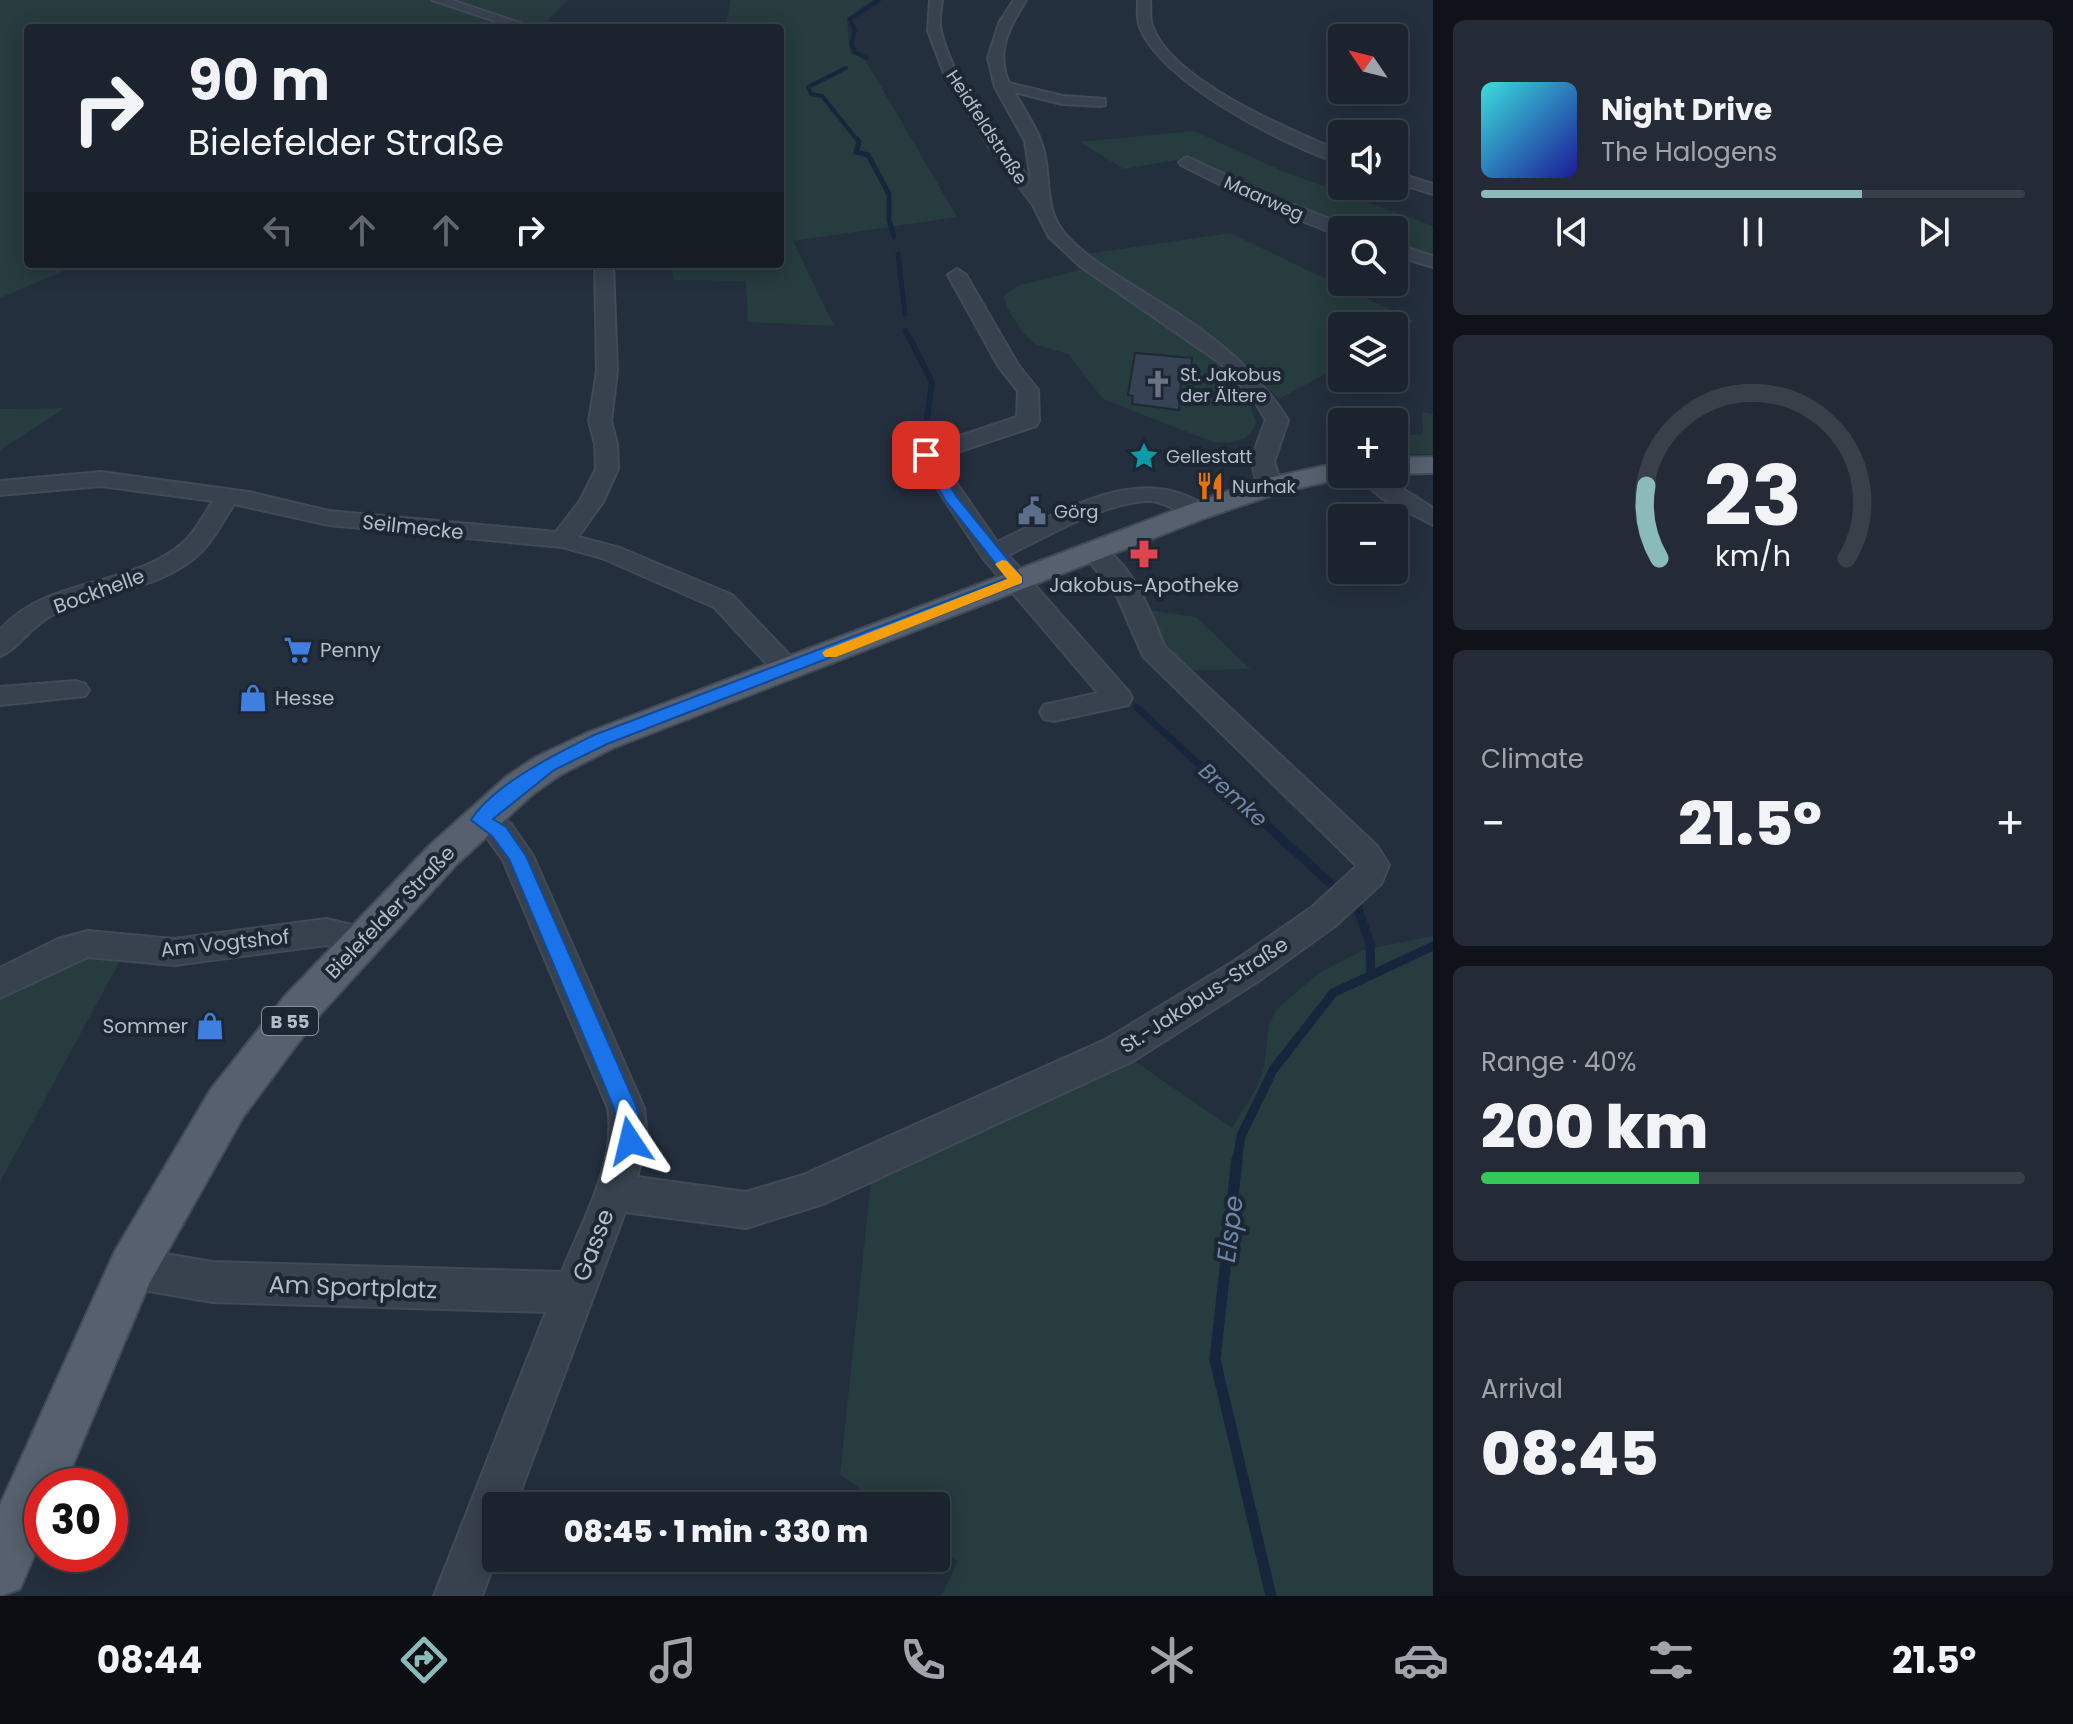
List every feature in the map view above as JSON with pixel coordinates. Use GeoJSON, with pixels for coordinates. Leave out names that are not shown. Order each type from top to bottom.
{"type":"FeatureCollection","features":[{"type":"Feature","properties":{"kind":"main road"},"geometry":{"type":"LineString","coordinates":[[1408,466],[1433,465]]}},
{"type":"Feature","properties":{"kind":"main road","name":"Bielefelder Straße"},"geometry":{"type":"LineString","coordinates":[[0,1569],[132,1268],[227,1103],[300,1008],[362,939],[480,820],[520,785],[548,766],[601,740],[1198,511],[1270,486],[1328,473]]}},
{"type":"Feature","properties":{"kind":"street"},"geometry":{"type":"LineString","coordinates":[[438,0],[516,24]]}},
{"type":"Feature","properties":{"kind":"street","name":"Heidfeldstraße"},"geometry":{"type":"LineString","coordinates":[[936,0],[933,27],[945,62],[1021,181],[1041,204],[1048,223],[1072,252],[1205,342],[1265,398],[1277,420],[1262,461],[1262,476],[1270,486]]}},
{"type":"Feature","properties":{"kind":"street"},"geometry":{"type":"LineString","coordinates":[[1020,0],[994,46],[993,55],[1002,87],[1036,150],[1041,204]]}},
{"type":"Feature","properties":{"kind":"street"},"geometry":{"type":"LineString","coordinates":[[1144,0],[1145,24],[1180,72],[1259,122],[1328,152]]}},
{"type":"Feature","properties":{"kind":"street"},"geometry":{"type":"LineString","coordinates":[[1002,87],[1024,89],[1062,100],[1100,102]]}},
{"type":"Feature","properties":{"kind":"street","name":"Maarweg"},"geometry":{"type":"LineString","coordinates":[[1187,162],[1267,201],[1328,225]]}},
{"type":"Feature","properties":{"kind":"street"},"geometry":{"type":"LineString","coordinates":[[1408,181],[1433,189]]}},
{"type":"Feature","properties":{"kind":"street"},"geometry":{"type":"LineString","coordinates":[[1408,254],[1433,262]]}},
{"type":"Feature","properties":{"kind":"street"},"geometry":{"type":"LineString","coordinates":[[563,540],[591,502],[607,469],[606,444],[600,421],[607,371],[604,268]]}},
{"type":"Feature","properties":{"kind":"street"},"geometry":{"type":"LineString","coordinates":[[957,275],[1009,367],[1028,390],[1028,421],[926,455],[950,497],[992,553],[1118,698],[1054,712]]}},
{"type":"Feature","properties":{"kind":"street","name":"Seilmecke"},"geometry":{"type":"LineString","coordinates":[[0,488],[101,479],[228,496],[329,518],[563,540],[611,553],[723,601],[788,670]]}},
{"type":"Feature","properties":{"kind":"street"},"geometry":{"type":"LineString","coordinates":[[1383,488],[1433,518]]}},
{"type":"Feature","properties":{"kind":"street"},"geometry":{"type":"LineString","coordinates":[[992,553],[1134,495],[1153,494],[1170,498],[1198,511]]}},
{"type":"Feature","properties":{"kind":"street","name":"Bockhelle"},"geometry":{"type":"LineString","coordinates":[[0,647],[6,637],[46,610],[80,594],[163,567],[192,547],[228,496]]}},
{"type":"Feature","properties":{"kind":"street","name":"St.-Jakobus-Straße"},"geometry":{"type":"LineString","coordinates":[[613,1192],[746,1210],[809,1191],[1120,1050],[1248,970],[1323,917],[1370,875],[1373,865],[1366,854],[1152,650],[1140,615],[1124,583],[1093,551]]}},
{"type":"Feature","properties":{"kind":"street"},"geometry":{"type":"LineString","coordinates":[[0,696],[75,690]]}},
{"type":"Feature","properties":{"kind":"street","name":"Gasse"},"geometry":{"type":"LineString","coordinates":[[458,1596],[630,1141],[626,1108],[517,856],[499,831],[480,820]]}},
{"type":"Feature","properties":{"kind":"street","name":"Am Vogtshof"},"geometry":{"type":"LineString","coordinates":[[0,984],[70,948],[88,944],[174,952],[326,932],[362,939]]}},
{"type":"Feature","properties":{"kind":"street","name":"Am Sportplatz"},"geometry":{"type":"LineString","coordinates":[[132,1268],[212,1282],[297,1287],[574,1293]]}},
{"type":"Feature","properties":{"kind":"green space"},"geometry":{"type":"Polygon","coordinates":[[[0,0],[568,0],[544,24],[24,24],[24,268],[71,268],[0,298],[0,0]]]}},
{"type":"Feature","properties":{"kind":"green space"},"geometry":{"type":"Polygon","coordinates":[[[730,0],[873,0],[847,18],[850,52],[866,61],[957,217],[793,241],[834,326],[748,322],[746,281],[673,280],[672,268],[784,268],[784,24],[727,24],[730,0]]]}},
{"type":"Feature","properties":{"kind":"green space"},"geometry":{"type":"Polygon","coordinates":[[[1194,131],[1328,188],[1328,200],[1362,200],[1406,216],[1328,216],[1328,220],[1276,200],[1189,158],[1124,169],[1080,142],[1194,131]]]}},
{"type":"Feature","properties":{"kind":"green space"},"geometry":{"type":"Polygon","coordinates":[[[1408,217],[1433,226],[1433,259],[1408,250],[1408,217]]]}},
{"type":"Feature","properties":{"kind":"green space"},"geometry":{"type":"Polygon","coordinates":[[[1230,233],[1328,280],[1328,296],[1362,296],[1395,312],[1328,312],[1328,373],[1279,399],[1245,365],[1086,254],[1230,233]]]}},
{"type":"Feature","properties":{"kind":"green space"},"geometry":{"type":"Polygon","coordinates":[[[1088,268],[1207,348],[1241,385],[1256,421],[1246,438],[1228,443],[1213,442],[1103,399],[1068,354],[1037,345],[1023,333],[1007,308],[1004,296],[1017,286],[1088,268]]]}},
{"type":"Feature","properties":{"kind":"green space"},"geometry":{"type":"Polygon","coordinates":[[[65,408],[0,450],[0,409],[65,408]]]}},
{"type":"Feature","properties":{"kind":"green space"},"geometry":{"type":"Polygon","coordinates":[[[1422,412],[1433,414],[1433,454],[1408,454],[1408,435],[1423,434],[1422,412]]]}},
{"type":"Feature","properties":{"kind":"green space"},"geometry":{"type":"Polygon","coordinates":[[[1142,609],[1196,617],[1250,669],[1174,671],[1142,609]]]}},
{"type":"Feature","properties":{"kind":"green space"},"geometry":{"type":"Polygon","coordinates":[[[1433,936],[1433,1596],[942,1596],[957,1561],[950,1556],[950,1492],[865,1492],[840,1474],[871,1181],[1127,1056],[1232,1128],[1257,1087],[1264,1068],[1269,1024],[1277,1009],[1319,973],[1363,950],[1433,936]]]}},
{"type":"Feature","properties":{"kind":"green space"},"geometry":{"type":"Polygon","coordinates":[[[87,954],[121,959],[0,1182],[0,1000],[87,954]]]}},
{"type":"Feature","properties":{"kind":"building","name":"St. Jakobus der Ältere"},"geometry":{"type":"Polygon","coordinates":[[[1135,353],[1192,358],[1190,382],[1181,380],[1179,410],[1132,404],[1133,396],[1128,395],[1135,353]]]}},
{"type":"Feature","properties":{"kind":"waterway","name":"Bremke"},"geometry":{"type":"LineString","coordinates":[[867,58],[855,52],[851,44],[855,31],[850,19],[879,0]]}},
{"type":"Feature","properties":{"kind":"waterway","name":"Bremke"},"geometry":{"type":"LineString","coordinates":[[846,68],[808,87],[811,94],[822,96],[858,141]]}},
{"type":"Feature","properties":{"kind":"waterway","name":"Bremke"},"geometry":{"type":"LineString","coordinates":[[857,139],[856,152],[868,155],[889,194],[889,220],[894,237]]}},
{"type":"Feature","properties":{"kind":"waterway","name":"Bremke"},"geometry":{"type":"LineString","coordinates":[[898,254],[905,314]]}},
{"type":"Feature","properties":{"kind":"waterway","name":"Bremke"},"geometry":{"type":"LineString","coordinates":[[906,331],[932,382],[927,417]]}},
{"type":"Feature","properties":{"kind":"waterway","name":"Bremke"},"geometry":{"type":"LineString","coordinates":[[1136,707],[1254,814]]}},
{"type":"Feature","properties":{"kind":"waterway","name":"Bremke"},"geometry":{"type":"LineString","coordinates":[[1252,812],[1330,883]]}},
{"type":"Feature","properties":{"kind":"waterway","name":"Bremke"},"geometry":{"type":"LineString","coordinates":[[1357,906],[1370,943],[1371,973]]}},
{"type":"Feature","properties":{"kind":"waterway","name":"Elspe"},"geometry":{"type":"LineString","coordinates":[[1237,1161],[1241,1136],[1273,1070],[1333,993],[1433,946]]}},
{"type":"Feature","properties":{"kind":"waterway","name":"Elspe"},"geometry":{"type":"LineString","coordinates":[[1237,1159],[1215,1360],[1271,1596]]}},
{"type":"Feature","properties":{"kind":"slow traffic"},"geometry":{"type":"LineString","coordinates":[[830,653],[1016,580],[1002,564]]}},
{"type":"Feature","properties":{"kind":"place","name":"St. Jakobus der Ältere"},"geometry":{"type":"Point","coordinates":[1158,384]}},
{"type":"Feature","properties":{"kind":"place","name":"Gellestatt"},"geometry":{"type":"Point","coordinates":[1144,456]}},
{"type":"Feature","properties":{"kind":"place","name":"Nurhak"},"geometry":{"type":"Point","coordinates":[1210,486]}},
{"type":"Feature","properties":{"kind":"place","name":"Görg"},"geometry":{"type":"Point","coordinates":[1032,511]}},
{"type":"Feature","properties":{"kind":"place","name":"Jakobus-Apotheke"},"geometry":{"type":"Point","coordinates":[1144,554]}},
{"type":"Feature","properties":{"kind":"place","name":"Penny"},"geometry":{"type":"Point","coordinates":[298,650]}},
{"type":"Feature","properties":{"kind":"place","name":"Hesse"},"geometry":{"type":"Point","coordinates":[253,698]}},
{"type":"Feature","properties":{"kind":"place","name":"Sommer"},"geometry":{"type":"Point","coordinates":[210,1026]}},
{"type":"Feature","properties":{"kind":"route"},"geometry":{"type":"LineString","coordinates":[[630,1141],[631,1127],[626,1108],[517,856],[499,831],[480,820],[520,785],[548,766],[601,740],[1016,580],[950,497],[926,455]]}}]}
